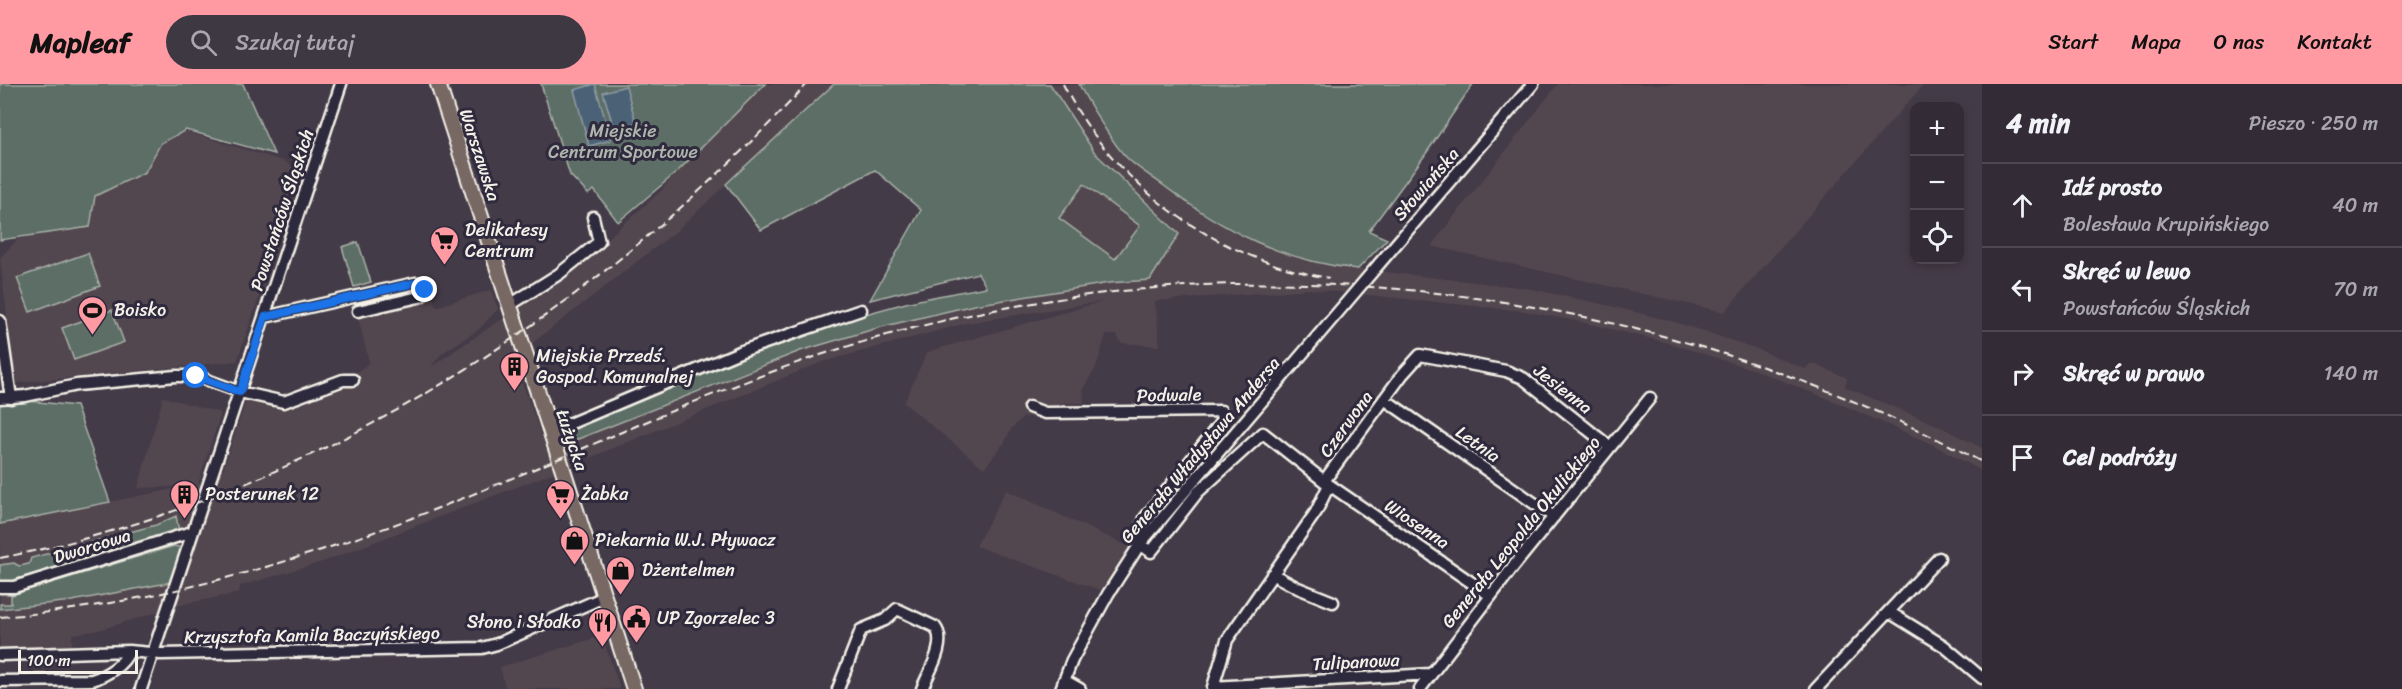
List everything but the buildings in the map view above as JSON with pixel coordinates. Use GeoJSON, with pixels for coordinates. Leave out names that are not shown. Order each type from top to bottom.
{"type":"FeatureCollection","features":[{"type":"Feature","properties":{"kind":"main road","name":"Warszawska"},"geometry":{"type":"LineString","coordinates":[[438,84],[495,267],[510,305]]}},
{"type":"Feature","properties":{"kind":"main road","name":"Łużycka"},"geometry":{"type":"LineString","coordinates":[[510,305],[634,689]]}},
{"type":"Feature","properties":{"kind":"street","name":"Powstańców Śląskich"},"geometry":{"type":"LineString","coordinates":[[141,689],[341,84]]}},
{"type":"Feature","properties":{"kind":"street","name":"Słowiańska"},"geometry":{"type":"LineString","coordinates":[[1345,304],[1533,84]]}},
{"type":"Feature","properties":{"kind":"street"},"geometry":{"type":"LineString","coordinates":[[510,305],[560,274],[599,242],[593,217]]}},
{"type":"Feature","properties":{"kind":"street"},"geometry":{"type":"LineString","coordinates":[[265,317],[415,283],[422,283],[425,286],[424,294],[419,297],[358,311]]}},
{"type":"Feature","properties":{"kind":"street","name":"Generała Władysława Andersa"},"geometry":{"type":"LineString","coordinates":[[1062,685],[1072,660],[1108,594],[1140,544],[1345,304]]}},
{"type":"Feature","properties":{"kind":"street"},"geometry":{"type":"LineString","coordinates":[[550,432],[742,351],[861,310]]}},
{"type":"Feature","properties":{"kind":"street"},"geometry":{"type":"LineString","coordinates":[[0,321],[5,398],[77,385],[196,376],[240,392],[284,402],[343,380],[353,380]]}},
{"type":"Feature","properties":{"kind":"street","name":"Czerwona"},"geometry":{"type":"LineString","coordinates":[[1140,544],[1151,552],[1198,492],[1263,433],[1327,483],[1384,399],[1420,356]]}},
{"type":"Feature","properties":{"kind":"street","name":"Jesienna"},"geometry":{"type":"LineString","coordinates":[[1420,356],[1506,371],[1523,378],[1610,447]]}},
{"type":"Feature","properties":{"kind":"street","name":"Generała Leopolda Okulickiego"},"geometry":{"type":"LineString","coordinates":[[1420,689],[1491,596],[1650,398]]}},
{"type":"Feature","properties":{"kind":"street","name":"Letnia"},"geometry":{"type":"LineString","coordinates":[[1384,399],[1554,517]]}},
{"type":"Feature","properties":{"kind":"street","name":"Podwale"},"geometry":{"type":"LineString","coordinates":[[1029,407],[1045,413],[1221,411],[1222,421],[1145,518],[1140,532],[1140,544]]}},
{"type":"Feature","properties":{"kind":"street"},"geometry":{"type":"LineString","coordinates":[[1213,688],[1227,640],[1316,512],[1327,483]]}},
{"type":"Feature","properties":{"kind":"street","name":"Wiosenna"},"geometry":{"type":"LineString","coordinates":[[1327,483],[1491,596]]}},
{"type":"Feature","properties":{"kind":"street","name":"Dworcowa"},"geometry":{"type":"LineString","coordinates":[[0,587],[15,587],[192,532]]}},
{"type":"Feature","properties":{"kind":"street"},"geometry":{"type":"LineString","coordinates":[[1816,689],[1939,558]]}},
{"type":"Feature","properties":{"kind":"street"},"geometry":{"type":"LineString","coordinates":[[1272,574],[1298,588],[1333,602]]}},
{"type":"Feature","properties":{"kind":"street","name":"Krzysztofa Kamila Baczyńskiego"},"geometry":{"type":"LineString","coordinates":[[0,655],[129,651],[154,653],[482,648],[497,644],[604,597]]}},
{"type":"Feature","properties":{"kind":"street"},"geometry":{"type":"LineString","coordinates":[[838,689],[861,630],[885,620],[897,609],[935,627],[940,637],[939,646],[922,689]]}},
{"type":"Feature","properties":{"kind":"street"},"geometry":{"type":"LineString","coordinates":[[1889,612],[1944,646],[1982,678]]}},
{"type":"Feature","properties":{"kind":"street"},"geometry":{"type":"LineString","coordinates":[[0,681],[92,680],[104,675],[119,664],[129,651]]}},
{"type":"Feature","properties":{"kind":"street","name":"Tulipanowa"},"geometry":{"type":"LineString","coordinates":[[1213,688],[1430,674]]}},
{"type":"Feature","properties":{"kind":"street"},"geometry":{"type":"LineString","coordinates":[[1062,685],[1080,689]]}},
{"type":"Feature","properties":{"kind":"shaded area"},"geometry":{"type":"Polygon","coordinates":[[[765,84],[834,84],[675,232],[513,358],[547,451],[800,351],[881,327],[974,305],[1109,283],[1150,280],[1179,234],[1095,153],[1050,84],[1079,84],[1085,95],[1196,210],[1254,242],[1305,261],[1526,288],[1602,304],[1675,322],[1757,349],[1805,369],[1811,363],[1847,378],[1845,387],[1939,426],[1982,448],[1982,471],[1934,445],[1836,402],[1755,370],[1669,343],[1524,311],[1310,289],[1155,301],[1160,346],[1121,343],[1117,335],[1106,335],[1096,367],[1083,389],[1084,403],[1061,403],[1057,411],[1050,416],[1023,417],[1011,429],[1004,443],[984,468],[904,403],[927,352],[1104,301],[966,323],[822,362],[555,472],[325,561],[240,586],[239,593],[188,603],[95,631],[72,634],[72,649],[0,650],[0,524],[189,486],[138,488],[163,397],[221,413],[198,484],[214,480],[223,470],[250,389],[281,397],[349,372],[358,372],[369,362],[355,305],[430,287],[436,307],[491,290],[498,309],[478,330],[442,353],[431,367],[564,277],[661,191],[765,84]]]}},
{"type":"Feature","properties":{"kind":"shaded area"},"geometry":{"type":"Polygon","coordinates":[[[1558,84],[1924,84],[1724,312],[1431,246],[1558,84]]]}},
{"type":"Feature","properties":{"kind":"shaded area"},"geometry":{"type":"Polygon","coordinates":[[[187,132],[286,162],[301,176],[237,361],[15,383],[0,258],[18,239],[90,227],[95,196],[143,172],[161,143],[187,132]]]}},
{"type":"Feature","properties":{"kind":"shaded area"},"geometry":{"type":"Polygon","coordinates":[[[1085,184],[1140,226],[1115,259],[1059,218],[1085,184]]]}},
{"type":"Feature","properties":{"kind":"shaded area"},"geometry":{"type":"Polygon","coordinates":[[[1006,490],[1130,547],[1120,565],[1100,590],[976,546],[1006,490]]]}},
{"type":"Feature","properties":{"kind":"shaded area"},"geometry":{"type":"Polygon","coordinates":[[[602,636],[620,689],[506,689],[500,667],[602,636]]]}},
{"type":"Feature","properties":{"kind":"green space"},"geometry":{"type":"Polygon","coordinates":[[[0,84],[243,84],[274,154],[186,130],[161,143],[145,172],[95,196],[90,227],[0,240],[0,84]]]}},
{"type":"Feature","properties":{"kind":"green space","name":"Miejskie Centrum Sportowe"},"geometry":{"type":"Polygon","coordinates":[[[541,84],[765,84],[677,172],[618,222],[594,190],[588,194],[570,175],[541,84]]]}},
{"type":"Feature","properties":{"kind":"green space"},"geometry":{"type":"Polygon","coordinates":[[[834,84],[1050,84],[1095,153],[1179,234],[1150,280],[1109,283],[974,305],[881,327],[800,351],[568,443],[565,433],[649,395],[778,343],[865,314],[910,302],[986,287],[978,273],[870,300],[921,210],[875,170],[761,230],[726,184],[834,84]],[[1084,184],[1059,218],[1115,259],[1140,226],[1084,184]]]}},
{"type":"Feature","properties":{"kind":"green space"},"geometry":{"type":"Polygon","coordinates":[[[1079,84],[1473,84],[1425,155],[1369,231],[1387,239],[1358,269],[1331,265],[1279,251],[1231,230],[1185,201],[1126,157],[1101,122],[1079,84]]]}},
{"type":"Feature","properties":{"kind":"green space"},"geometry":{"type":"Polygon","coordinates":[[[358,242],[371,282],[354,287],[342,247],[358,242]]]}},
{"type":"Feature","properties":{"kind":"green space"},"geometry":{"type":"Polygon","coordinates":[[[88,253],[100,286],[30,312],[17,278],[88,253]]]}},
{"type":"Feature","properties":{"kind":"green space","name":"Boisko"},"geometry":{"type":"Polygon","coordinates":[[[112,310],[124,342],[74,360],[62,328],[112,310]]]}},
{"type":"Feature","properties":{"kind":"green space"},"geometry":{"type":"Polygon","coordinates":[[[0,398],[76,406],[110,502],[0,524],[0,398]]]}},
{"type":"Feature","properties":{"kind":"green space"},"geometry":{"type":"Polygon","coordinates":[[[176,516],[179,531],[15,583],[0,583],[0,565],[29,564],[31,558],[156,525],[176,516]]]}},
{"type":"Feature","properties":{"kind":"green space"},"geometry":{"type":"Polygon","coordinates":[[[174,546],[182,548],[172,582],[72,601],[0,609],[0,604],[11,604],[11,595],[174,546]]]}},
{"type":"Feature","properties":{"kind":"water"},"geometry":{"type":"Polygon","coordinates":[[[595,84],[611,140],[589,146],[574,90],[595,84]]]}},
{"type":"Feature","properties":{"kind":"water"},"geometry":{"type":"Polygon","coordinates":[[[626,86],[636,123],[614,129],[603,92],[626,86]]]}},
{"type":"Feature","properties":{"kind":"railway"},"geometry":{"type":"LineString","coordinates":[[0,558],[115,530],[227,491],[336,443],[440,385],[540,320],[634,247],[724,168],[807,84]]}},
{"type":"Feature","properties":{"kind":"railway"},"geometry":{"type":"LineString","coordinates":[[1063,84],[1085,121],[1111,156],[1140,186],[1174,213],[1209,236],[1248,254],[1288,268],[1329,278]]}},
{"type":"Feature","properties":{"kind":"railway"},"geometry":{"type":"LineString","coordinates":[[0,617],[53,612],[158,594],[312,553],[456,501],[758,377],[910,329],[1065,298],[1222,284],[1379,288],[1534,307],[1688,343],[1837,395],[1982,462]]}},
{"type":"Feature","properties":{"kind":"place","name":"Delikatesy Centrum"},"geometry":{"type":"Point","coordinates":[444,266]}},
{"type":"Feature","properties":{"kind":"place","name":"Boisko"},"geometry":{"type":"Point","coordinates":[93,336]}},
{"type":"Feature","properties":{"kind":"place","name":"Miejskie Przedś. Gospod. Komunalnej"},"geometry":{"type":"Point","coordinates":[515,392]}},
{"type":"Feature","properties":{"kind":"place","name":"Posterunek 12"},"geometry":{"type":"Point","coordinates":[184,520]}},
{"type":"Feature","properties":{"kind":"place","name":"Żabka"},"geometry":{"type":"Point","coordinates":[560,520]}},
{"type":"Feature","properties":{"kind":"place","name":"Piekarnia W.J. Pływacz"},"geometry":{"type":"Point","coordinates":[574,566]}},
{"type":"Feature","properties":{"kind":"place","name":"Dżentelmen"},"geometry":{"type":"Point","coordinates":[621,596]}},
{"type":"Feature","properties":{"kind":"place","name":"UP Zgorzelec 3"},"geometry":{"type":"Point","coordinates":[636,644]}},
{"type":"Feature","properties":{"kind":"place","name":"Słono i Słodko"},"geometry":{"type":"Point","coordinates":[602,648]}},
{"type":"Feature","properties":{"kind":"route"},"geometry":{"type":"LineString","coordinates":[[196,376],[240,392],[265,317],[415,283],[424,284],[425,290]]}}]}
